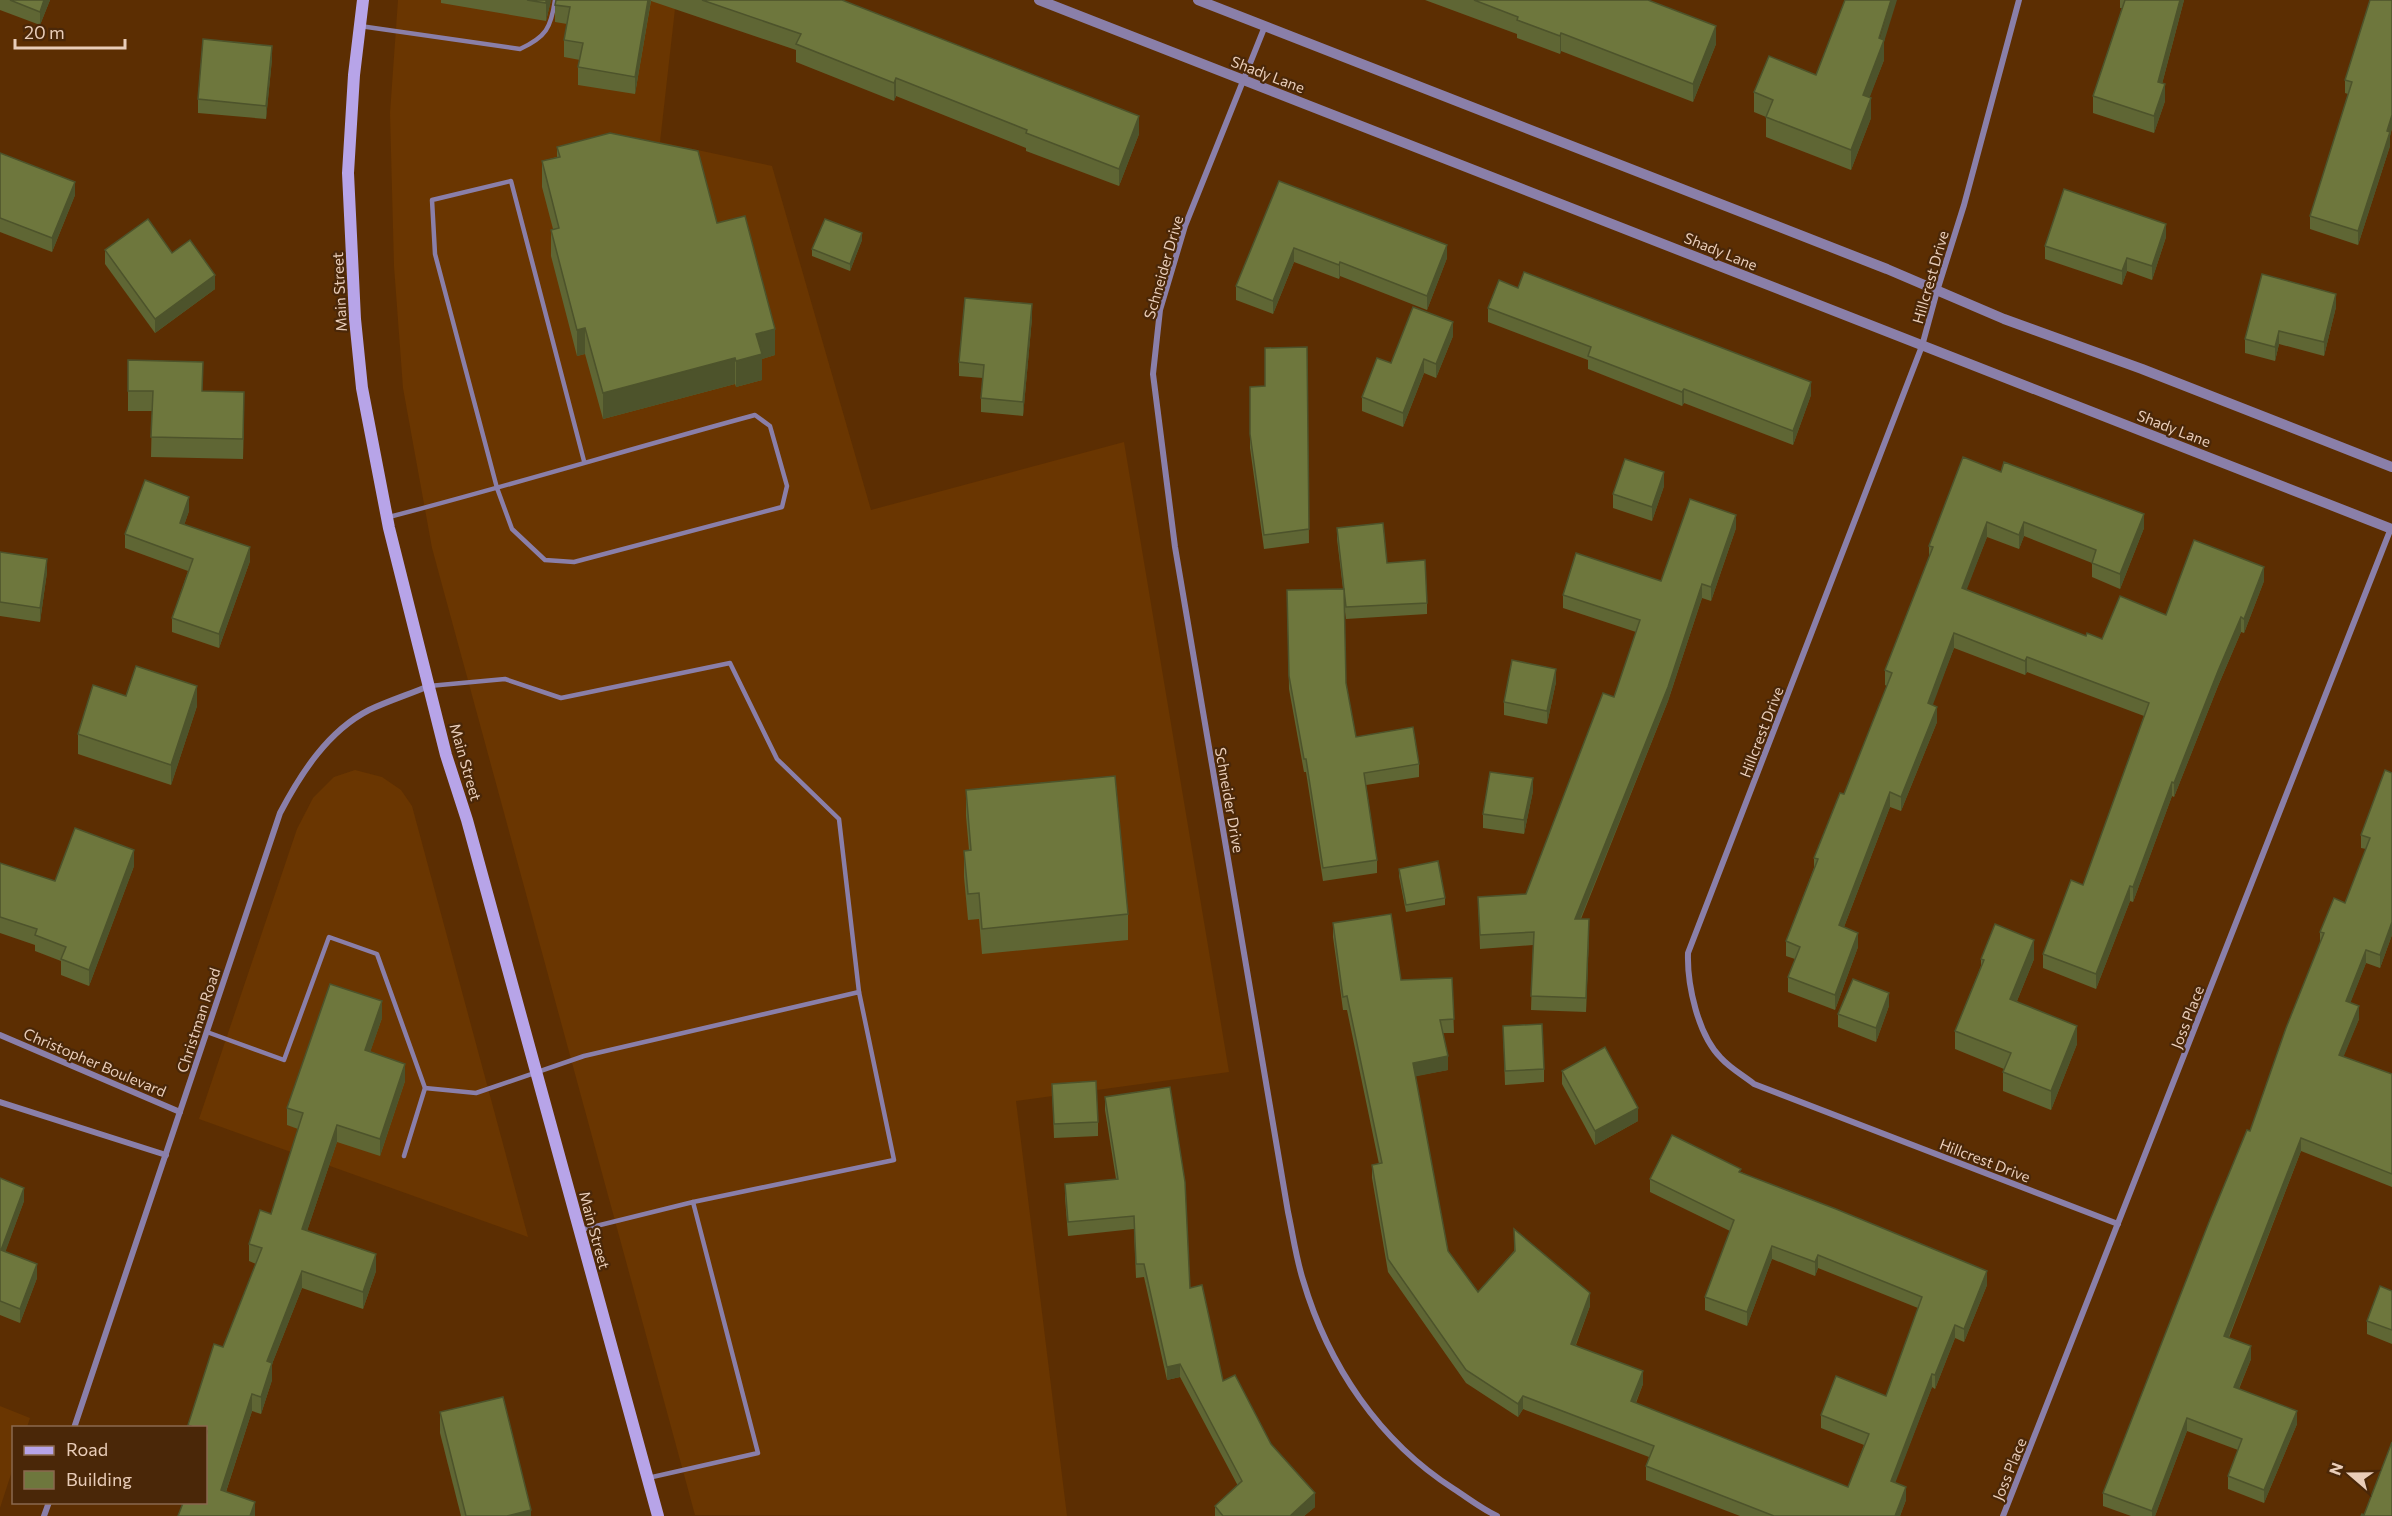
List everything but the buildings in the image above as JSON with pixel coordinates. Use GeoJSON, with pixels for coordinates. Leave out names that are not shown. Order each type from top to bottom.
{"type":"FeatureCollection","features":[{"type":"Feature","properties":{"kind":"main road","name":"Main Street"},"geometry":{"type":"LineString","coordinates":[[363,0],[354,75],[348,173],[355,319],[362,388],[387,517],[446,755],[467,820],[658,1516]]}},
{"type":"Feature","properties":{"kind":"street","name":"Shady Lane"},"geometry":{"type":"LineString","coordinates":[[1039,0],[1922,346],[2392,527]]}},
{"type":"Feature","properties":{"kind":"street"},"geometry":{"type":"LineString","coordinates":[[1198,0],[1887,269],[1937,291],[2392,467]]}},
{"type":"Feature","properties":{"kind":"street","name":"Hillcrest Drive"},"geometry":{"type":"LineString","coordinates":[[2019,0],[1964,206],[1922,346],[1688,954],[1687,967],[1694,1003],[1706,1035],[1720,1058],[1754,1084],[2118,1224]]}},
{"type":"Feature","properties":{"kind":"street","name":"Schneider Drive"},"geometry":{"type":"LineString","coordinates":[[1265,26],[1185,226],[1160,310],[1153,374],[1175,547],[1288,1212],[1302,1278],[1318,1324],[1344,1376],[1376,1421],[1428,1472],[1497,1516]]}},
{"type":"Feature","properties":{"kind":"street","name":"Joss Place"},"geometry":{"type":"LineString","coordinates":[[2003,1516],[2392,527]]}},
{"type":"Feature","properties":{"kind":"street","name":"Christman Road"},"geometry":{"type":"LineString","coordinates":[[75,1426],[267,846],[280,813],[293,788],[330,738],[370,710],[429,687]]}},
{"type":"Feature","properties":{"kind":"street","name":"Christopher Boulevard"},"geometry":{"type":"LineString","coordinates":[[0,1035],[180,1112]]}},
{"type":"Feature","properties":{"kind":"street"},"geometry":{"type":"LineString","coordinates":[[0,1102],[166,1155]]}},
{"type":"Feature","properties":{"kind":"lane"},"geometry":{"type":"LineString","coordinates":[[360,26],[520,49],[533,43],[547,32],[553,19],[555,0]]}},
{"type":"Feature","properties":{"kind":"lane"},"geometry":{"type":"LineString","coordinates":[[387,517],[497,488],[585,461],[756,415],[770,426],[787,486],[782,507],[574,562],[545,560],[512,529],[497,488],[435,254],[432,200],[511,182],[585,461]]}},
{"type":"Feature","properties":{"kind":"lane"},"geometry":{"type":"LineString","coordinates":[[429,687],[505,680],[561,698],[730,663],[777,759],[839,819],[859,992],[894,1160],[693,1202],[580,1230]]}},
{"type":"Feature","properties":{"kind":"lane"},"geometry":{"type":"LineString","coordinates":[[207,1032],[284,1060],[329,937],[377,954],[425,1088],[404,1156]]}},
{"type":"Feature","properties":{"kind":"lane"},"geometry":{"type":"LineString","coordinates":[[425,1088],[476,1093],[584,1056],[859,992]]}},
{"type":"Feature","properties":{"kind":"lane"},"geometry":{"type":"LineString","coordinates":[[648,1478],[758,1453],[693,1202]]}},
{"type":"Feature","properties":{"kind":"shaded area"},"geometry":{"type":"Polygon","coordinates":[[[398,0],[676,0],[660,142],[772,166],[871,510],[1124,442],[1229,1072],[1016,1101],[1067,1516],[695,1515],[432,548],[403,388],[394,266],[390,113],[398,0]]]}},
{"type":"Feature","properties":{"kind":"shaded area"},"geometry":{"type":"Polygon","coordinates":[[[355,770],[382,777],[401,790],[412,806],[528,1237],[199,1119],[297,829],[313,798],[334,777],[355,770]]]}},
{"type":"Feature","properties":{"kind":"shaded area"},"geometry":{"type":"Polygon","coordinates":[[[0,1406],[30,1418],[27,1426],[12,1426],[12,1471],[0,1508],[0,1406]]]}}]}
